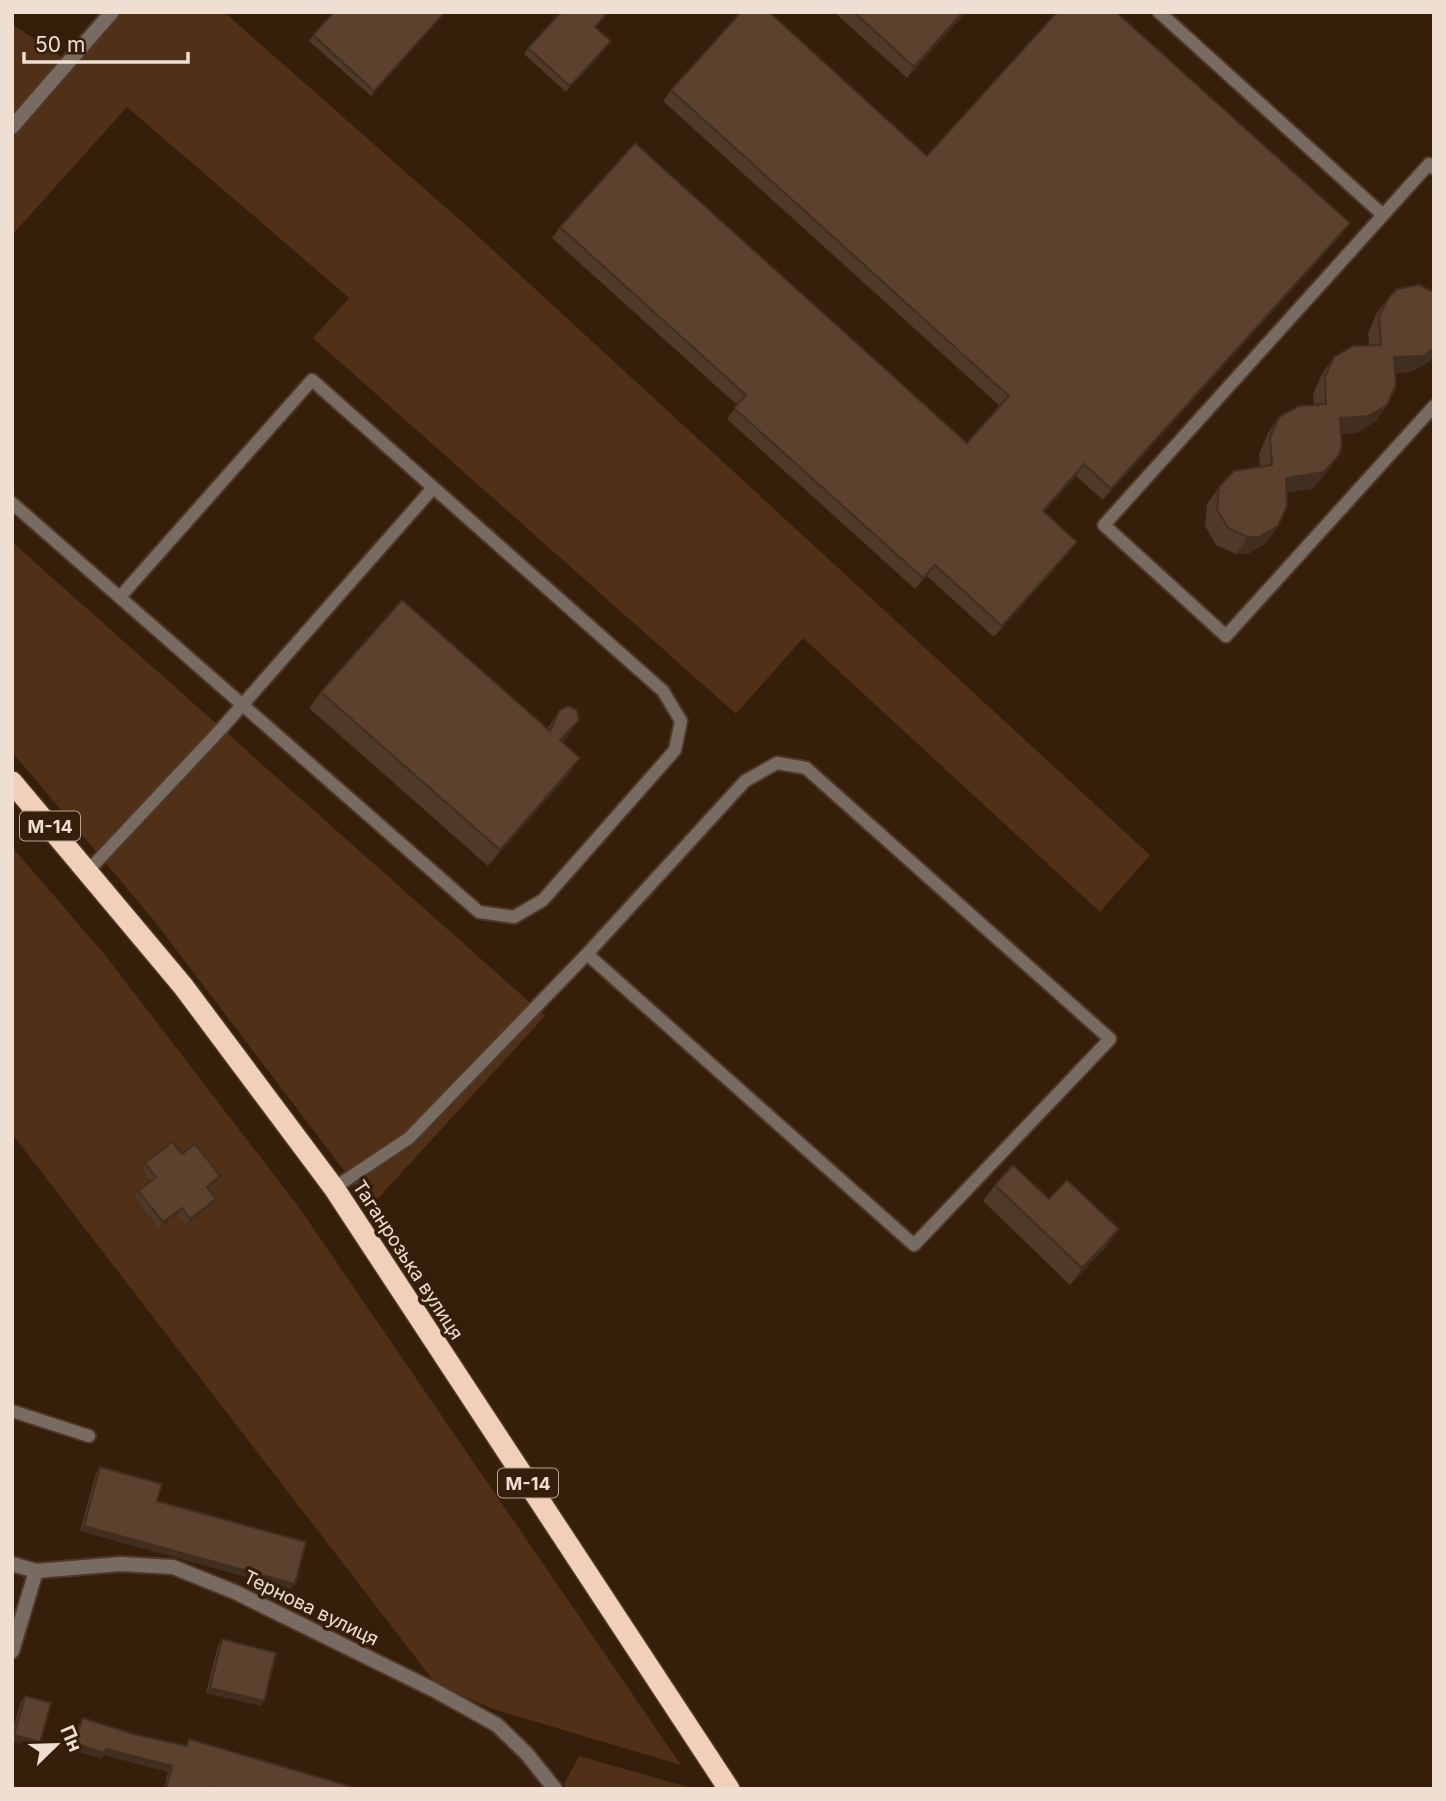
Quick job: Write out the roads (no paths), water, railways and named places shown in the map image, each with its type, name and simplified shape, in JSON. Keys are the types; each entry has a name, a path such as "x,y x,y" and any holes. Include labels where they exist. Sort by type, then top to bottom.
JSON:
{"highway":[{"name":"Таганрозька вулиця","path":"12,782 223,1035 334,1188 729,1789"}],"street":[{"path":"12,127 112,12"},
{"name":"Тернова вулиця","path":"12,1564 36,1571 121,1564 173,1567 235,1592 434,1690 497,1725 527,1754 555,1789"},
{"path":"12,1651 36,1571"}],"lane":[{"path":"1159,12 1383,215"},
{"path":"1434,168 1429,164 1104,525 1226,636 1434,406"},
{"path":"12,503 479,912 514,917 543,900 675,750 681,721 663,691 312,380 120,597"},
{"path":"88,871 242,704 433,488"},
{"path":"334,1188 409,1138 587,954 745,781 777,762 806,768 1110,1039 914,1245 587,954"},
{"path":"12,1411 89,1436"}]}
